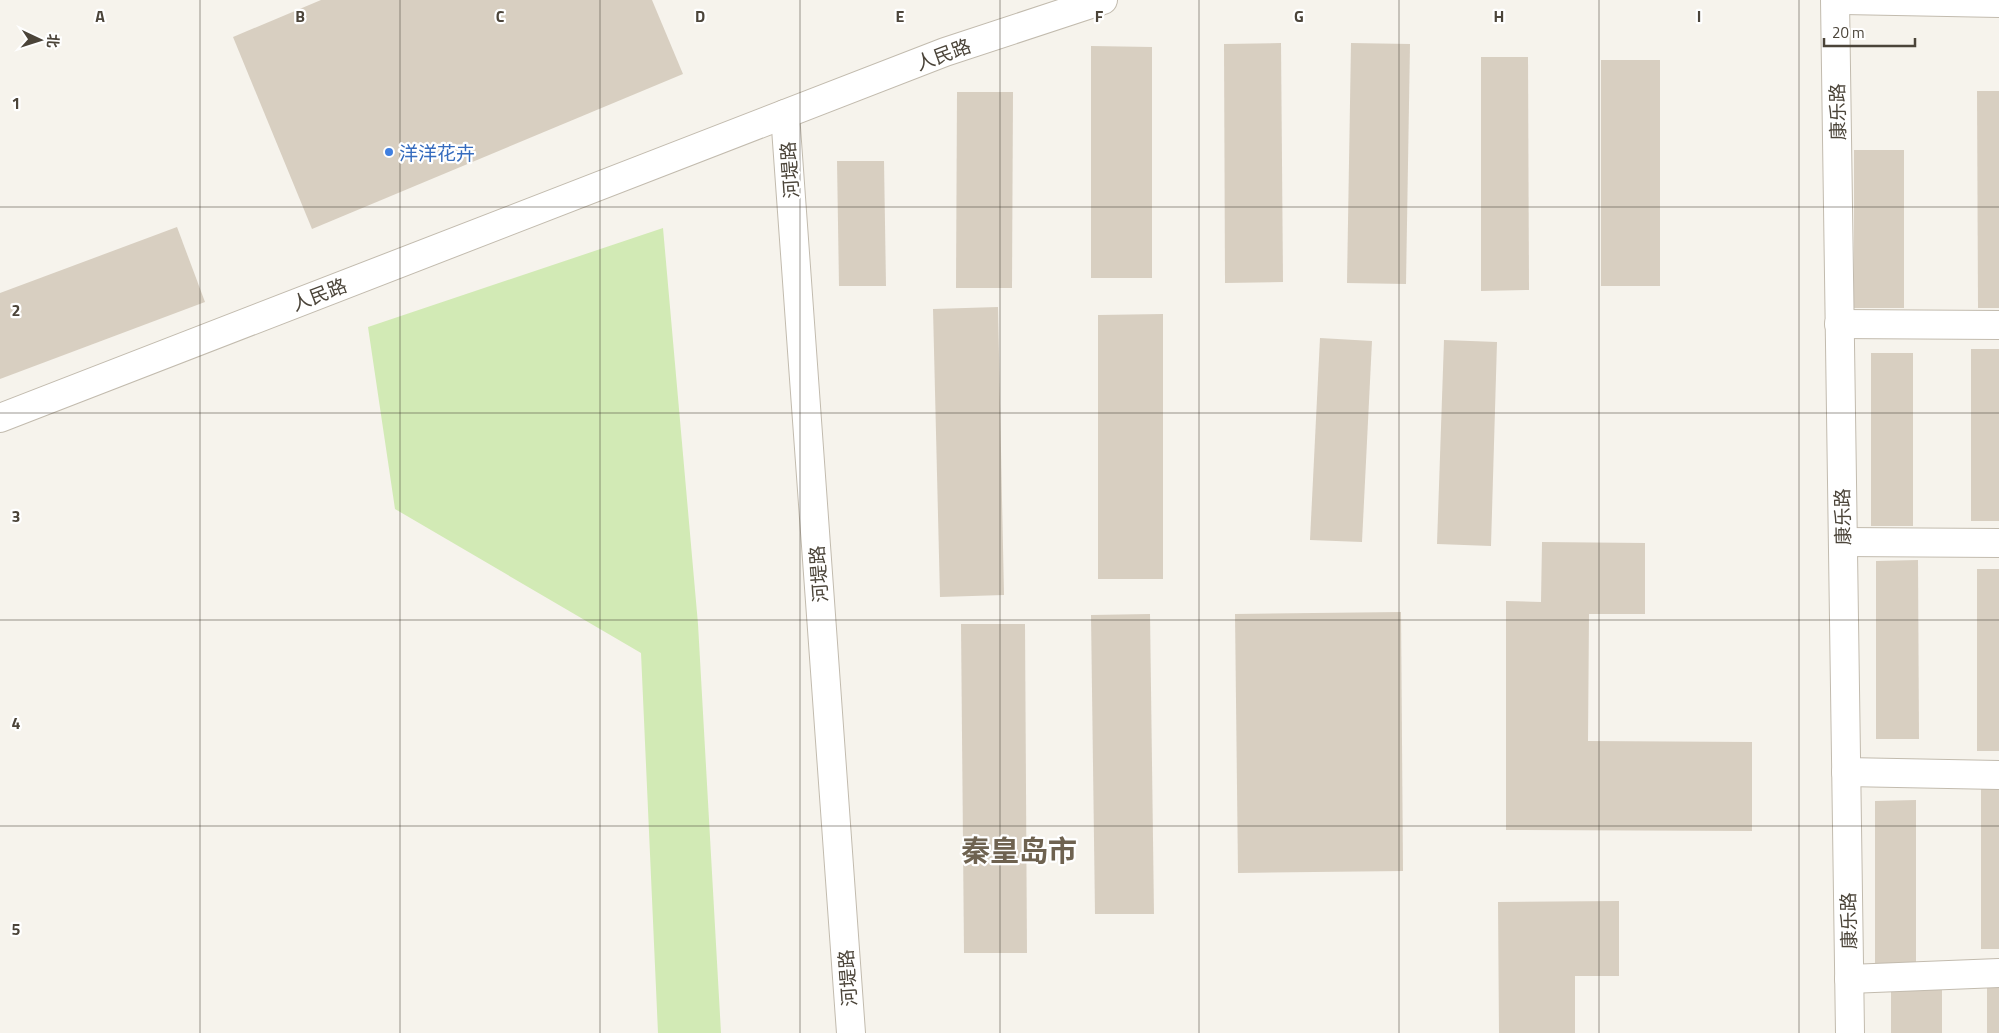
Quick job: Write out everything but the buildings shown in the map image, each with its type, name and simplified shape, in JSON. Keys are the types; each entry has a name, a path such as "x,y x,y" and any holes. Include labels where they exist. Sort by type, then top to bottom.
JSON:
{"street":[{"name":"人民路","path":"0,418 945,52 1103,0"},
{"name":"康乐路","path":"1835,0 1850,1033"},
{"path":"1844,0 1999,3"},
{"name":"河堤路","path":"785,114 852,1033"},
{"path":"1839,324 1999,325"},
{"path":"1843,542 1999,543"},
{"path":"1846,772 1999,775"},
{"path":"1849,978 1999,974"}],"green space":[{"path":"663,228 698,624 721,1033 658,1033 641,653 395,509 368,327"}],"place":[{"name":"洋洋花卉","path":"389,152"}],"district":[{"name":"秦皇岛市","path":"1019,850"}]}
